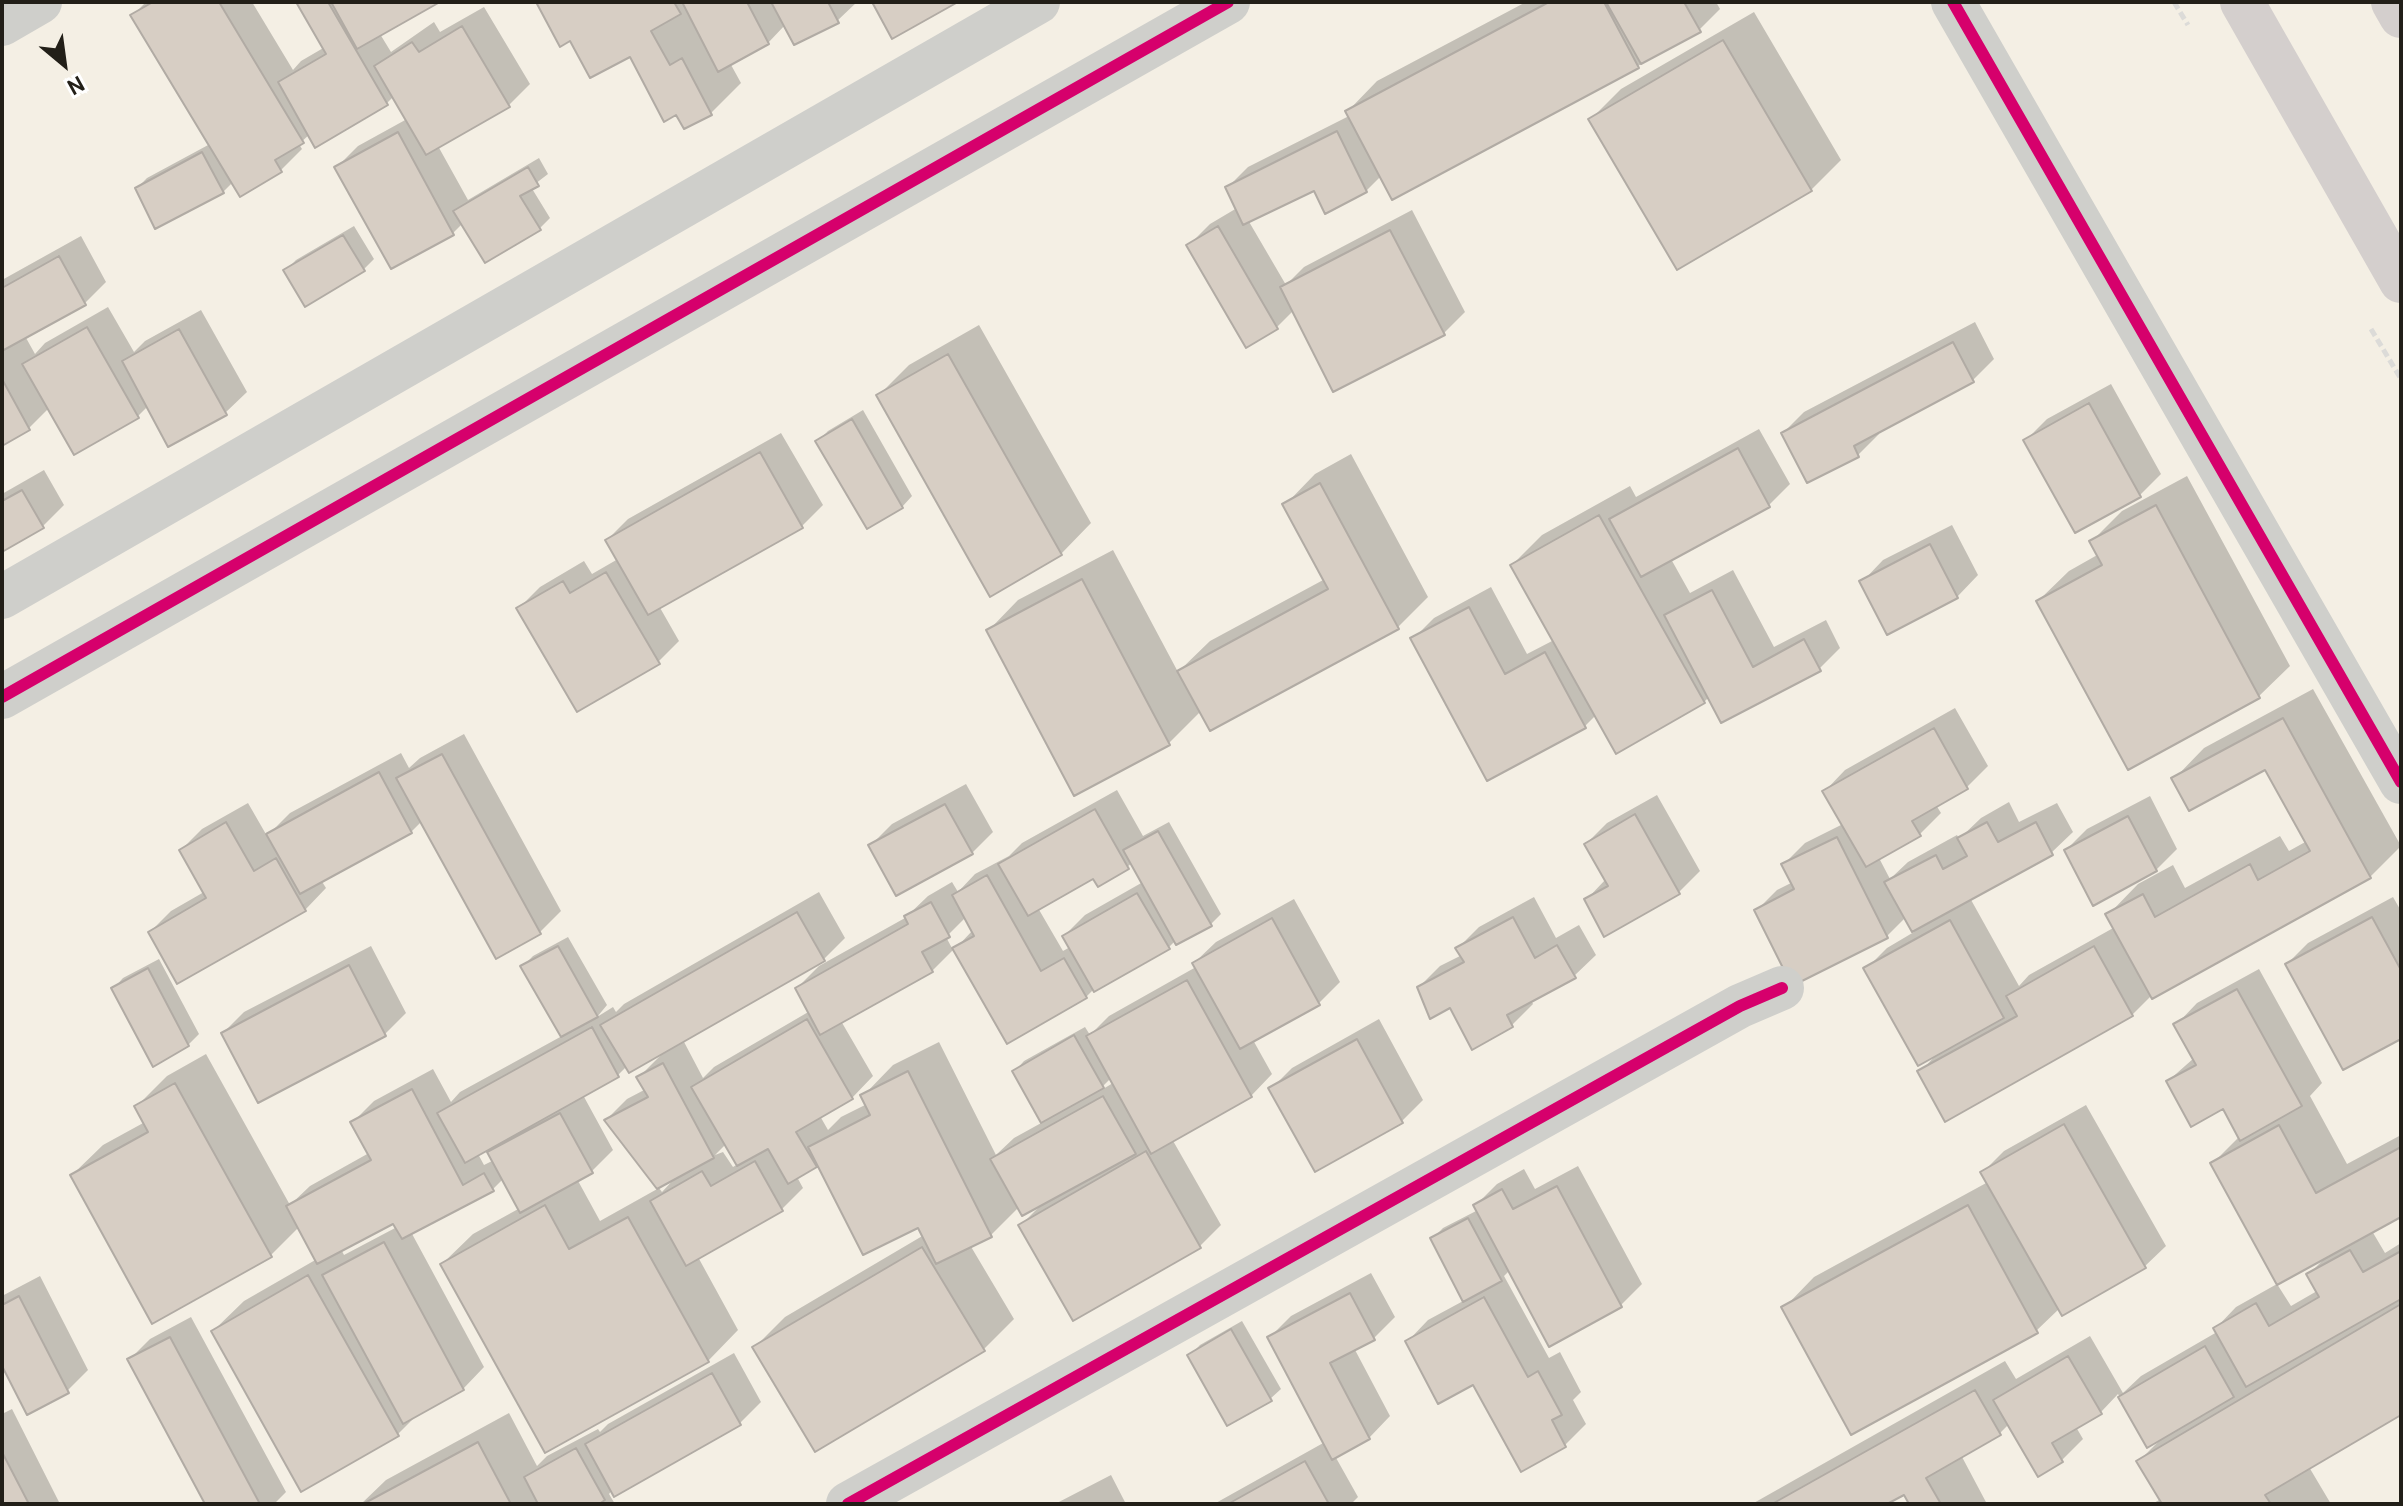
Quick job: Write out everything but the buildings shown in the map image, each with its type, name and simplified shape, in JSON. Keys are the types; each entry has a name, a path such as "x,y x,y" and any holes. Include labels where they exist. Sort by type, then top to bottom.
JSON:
{"main road":[{"path":"2242,2 2401,281"},
{"path":"2393,2 2401,16"}],"street":[{"path":"2,24 40,2"},
{"path":"2,597 1038,2"},
{"path":"2,697 1228,2"},
{"path":"1953,2 2401,782"},
{"path":"848,1504 1740,1006 1782,988"}],"cycle path":[{"path":"2,697 1228,2"},
{"path":"1953,2 2401,782"},
{"path":"848,1504 1740,1006 1782,988"}]}
